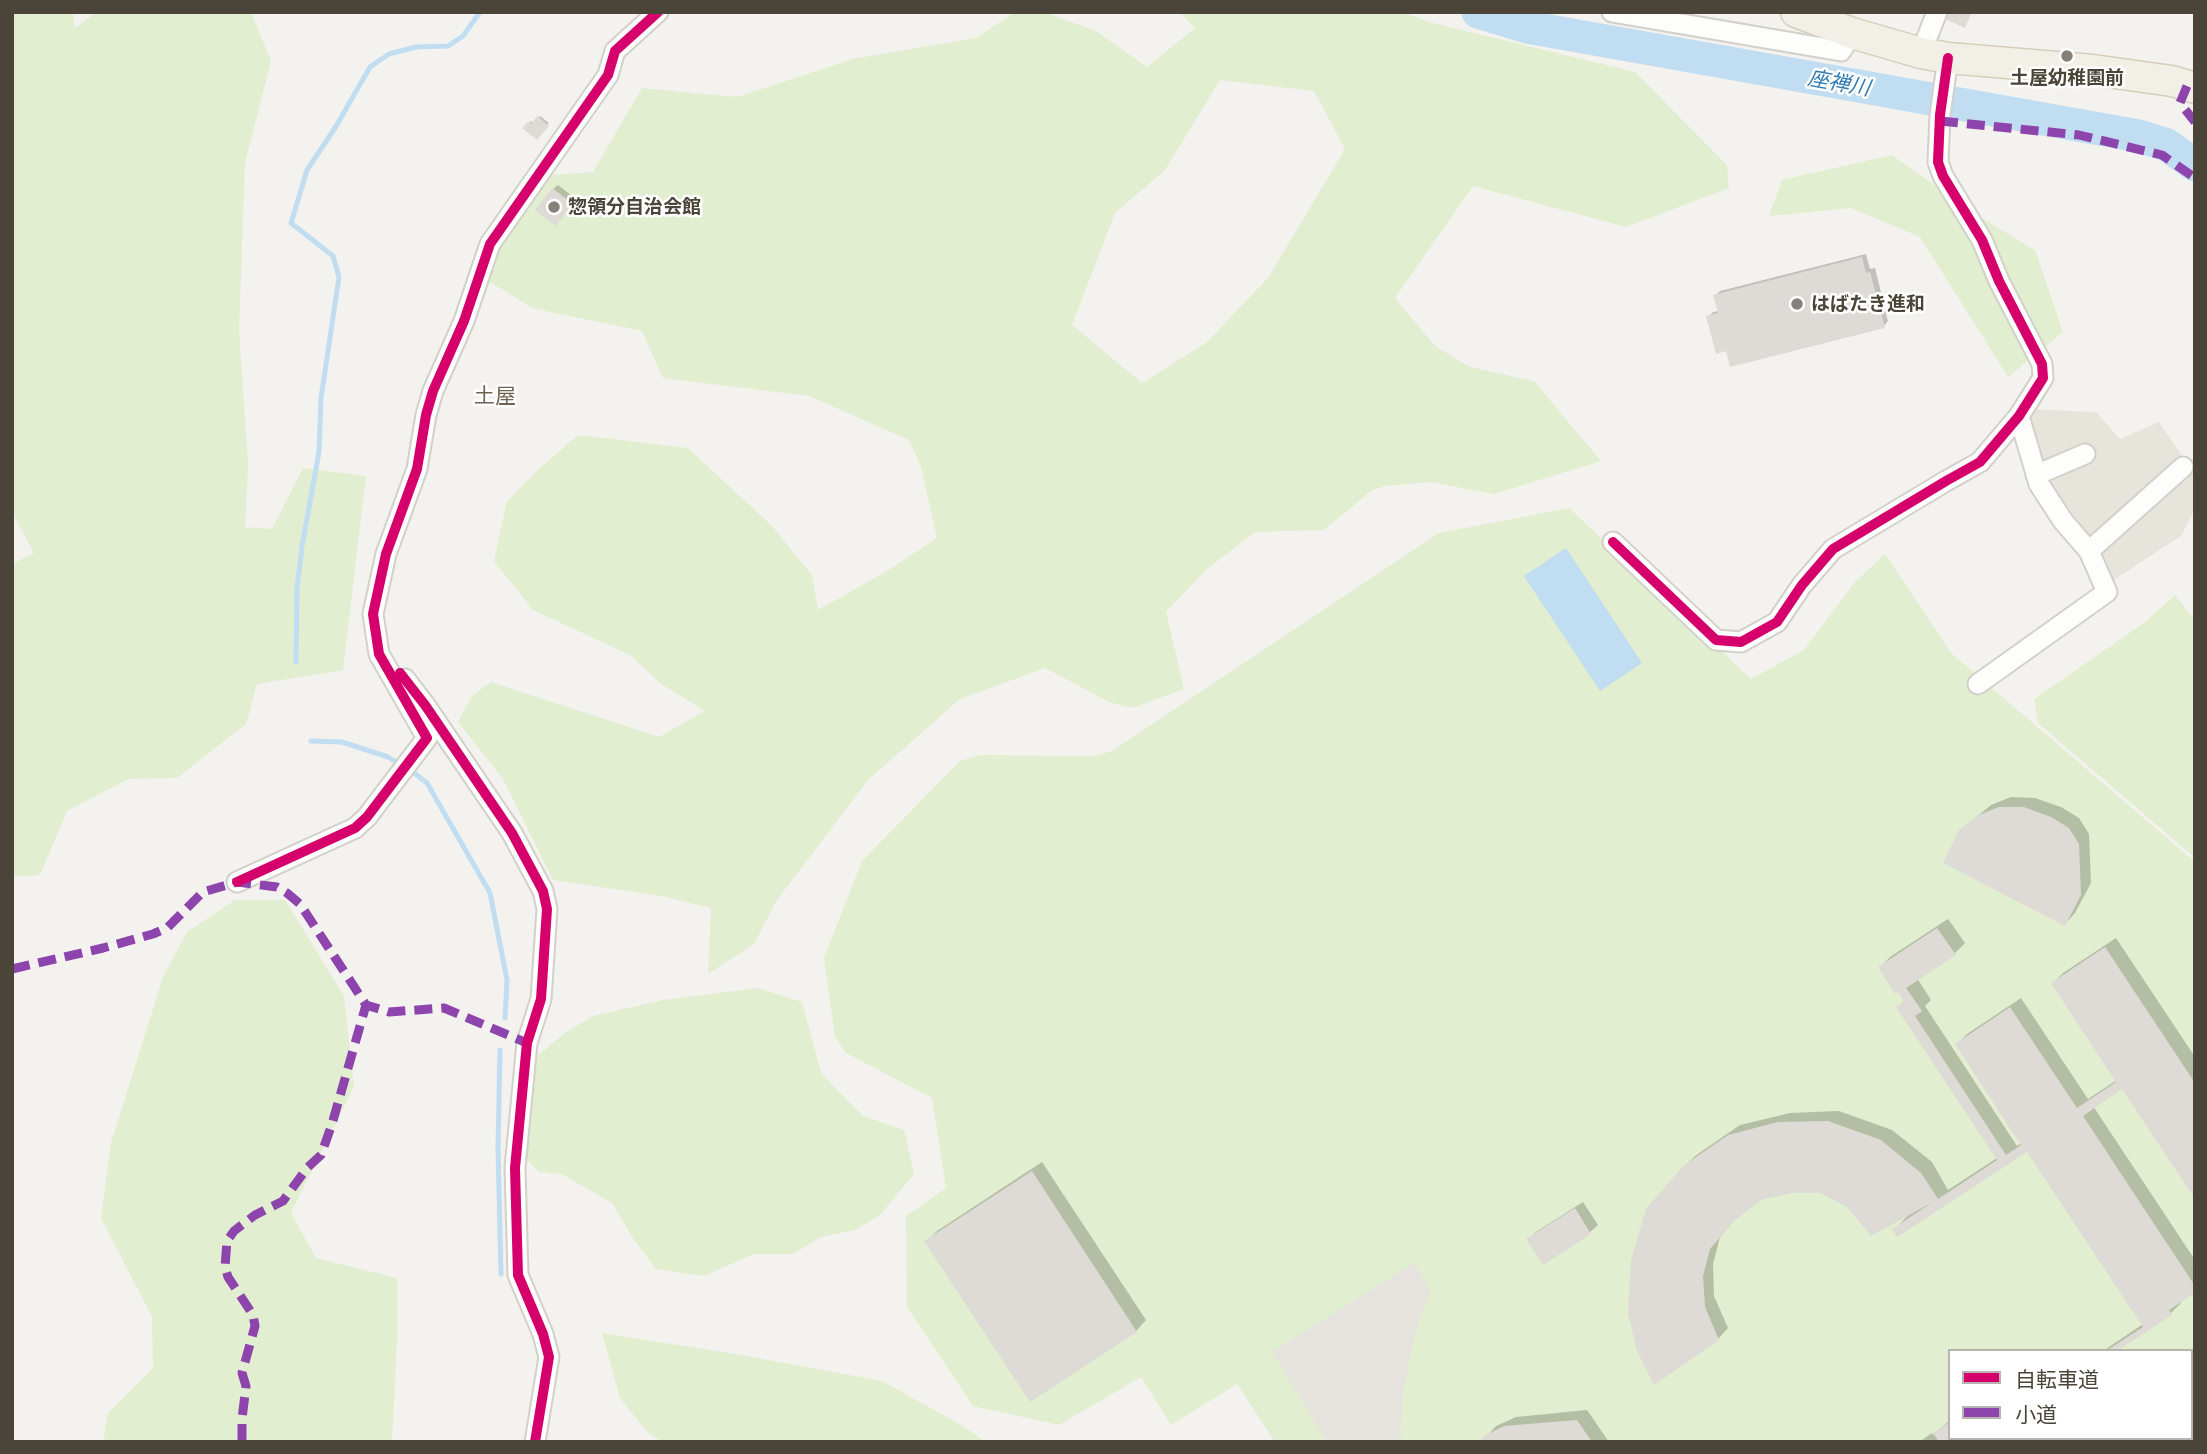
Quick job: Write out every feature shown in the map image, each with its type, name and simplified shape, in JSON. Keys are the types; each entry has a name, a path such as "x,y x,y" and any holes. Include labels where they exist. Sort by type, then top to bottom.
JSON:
{"main road":[{"path":"1796,12 1852,33 1935,55 2093,70 2172,81 2195,88"}],"street":[{"path":"237,881 355,828 367,817 427,738 379,654 373,614 386,554 417,470 433,391 464,321 490,244 608,75 615,51 658,12"},
{"path":"1612,12 1841,51 1852,33"},
{"path":"1613,542 1716,640 1741,642 1777,622 1802,585 1833,549 1980,462 2020,416 2043,378 2042,364 1998,281 1982,240 1943,176 1938,162 1940,115 1935,55 1937,12"},
{"path":"1978,684 2107,592 2089,551 2063,521 2039,484 2020,416"},
{"path":"2036,475 2085,454"},
{"path":"2089,551 2183,467"},
{"path":"375,628 398,670 512,833 543,891 547,909 541,999 527,1043 515,1168 518,1275 543,1334 549,1357 535,1442"}],"shaded area":[{"path":"2032,409 2096,412 2120,439 2159,422 2195,475 2195,508 2182,535 2111,582 2085,533 2032,456"},
{"path":"1414,1263 1431,1291 1416,1329 1403,1392 1400,1442 1327,1442 1272,1352"}],"green space":[{"path":"12,12 73,12 75,28 97,12 251,12 271,61 245,163 239,330 248,465 245,527 272,529 303,468 366,476 343,670 257,684 246,724 177,778 128,779 67,811 40,875 12,877 12,564 34,553 15,518 12,518"},
{"path":"1015,12 1043,12 1096,31 1147,67 1195,28 1179,12 1402,12 1429,22 1635,72 1727,165 1729,188 1626,227 1473,186 1395,298 1435,346 1470,367 1534,381 1601,461 1494,494 1430,482 1385,486 1372,490 1324,530 1255,532 1207,569 1166,612 1184,689 1132,708 1111,703 1045,668 960,699 868,780 777,900 754,944 708,974 711,908 662,896 553,880 503,779 458,722 472,696 491,682 659,737 705,711 661,684 630,655 533,610 494,561 507,501 578,435 688,448 772,526 812,575 818,610 887,571 937,538 921,467 909,440 809,396 663,378 642,331 532,308 476,273 551,175 593,172 642,88 737,97 853,59 976,38","holes":["1220,80 1314,91 1345,149 1268,278 1206,343 1142,383 1072,325 1115,213 1165,170"]},
{"path":"1892,155 1973,213 2035,250 2063,332 2008,377 1920,237 1851,208 1769,216 1782,180"},
{"path":"1569,508 1751,679 1804,650 1855,582 1885,554 1951,653 2195,862 2195,1442 2188,1440 2193,1440 2193,1349 1948,1349 1948,1440 2166,1440 2163,1442 1275,1442 1237,1384 1171,1425 1141,1377 1059,1425 973,1406 907,1307 906,1216 946,1188 932,1098 846,1053 835,1037 824,958 862,861 960,761 980,755 1095,756 1112,751 1439,533"},
{"path":"2175,595 2195,620 2195,858 2038,723 2034,699 2144,623"},
{"path":"235,900 285,900 344,996 354,1087 291,1213 316,1258 397,1278 392,1442 103,1442 108,1413 153,1368 152,1317 101,1218 111,1143 163,977 187,932"},
{"path":"758,988 802,1002 821,1073 863,1116 904,1130 914,1174 880,1215 855,1230 821,1237 793,1254 754,1254 704,1276 656,1269 632,1237 613,1204 562,1174 539,1172 517,1150 527,1065 566,1032 593,1016 663,1000"},
{"path":"602,1333 882,1381 963,1426 986,1442 663,1442 648,1433 620,1398"}],"water":[{"path":"1566,548 1642,663 1600,691 1524,576"}],"building":[{"path":"1948,12 1972,12 1965,28 1945,19"},
{"path":"537,116 549,126 537,140 522,128 528,122 531,124"},
{"name":"惣領分自治会館","path":"552,188 573,204 556,226 535,210"},
{"name":"はばたき進和","path":"1862,257 1866,273 1870,272 1885,328 1730,367 1726,351 1716,354 1706,316 1718,313 1713,295"},
{"path":"1999,807 2024,807 2051,817 2069,828 2079,844 2081,895 2065,926 1943,863 1959,830 1979,815"},
{"path":"1937,928 1956,955 1906,988 1922,1011 1915,1016 2006,1155 2021,1145 1955,1044 2010,1007 2077,1108 2116,1082 2051,983 2105,947 2195,1083 2195,1199 2122,1089 2083,1116 2195,1286 2195,1293 2169,1310 2172,1315 2120,1349 2109,1349 2143,1327 2027,1152 1897,1237 1892,1229 1933,1202 1871,1236 1847,1207 1820,1193 1792,1193 1761,1200 1733,1222 1710,1249 1703,1276 1705,1307 1719,1340 1654,1385 1637,1351 1628,1313 1631,1260 1646,1209 1683,1166 1728,1135 1778,1122 1828,1121 1881,1140 1921,1173 1938,1199 1997,1160 1896,1007 1904,1002 1898,992 1895,994 1878,967"},
{"path":"1032,1171 1137,1332 1030,1402 924,1241"},
{"path":"1575,1208 1591,1234 1543,1265 1526,1239"},
{"path":"1577,1420 1592,1442 1480,1442 1484,1436 1504,1426"},
{"path":"1948,1423 1948,1440 2028,1440 1939,1442 1933,1433"}],"waterway":[{"path":"296,662 297,589 319,452 321,398 339,277 333,256 291,223 307,170 370,67 389,54 416,47 448,46 463,36 480,12"},
{"name":"座禅川","path":"1478,12 1527,27 2139,136 2167,145 2195,165"},
{"path":"311,741 342,742 388,757 399,764"},
{"path":"409,769 427,783 490,893 507,980 505,1018"},
{"path":"500,1050 498,1148 501,1274"}],"marked path":[{"path":"2187,86 2180,103 2195,122"},
{"path":"1940,121 2079,135 2162,155 2195,178"},
{"path":"12,969 153,934 167,928 203,892 237,882 277,887 300,904 366,1005 389,1012 444,1008 527,1043"},
{"path":"242,1442 246,1386 242,1373 255,1326 253,1315 228,1277 225,1267 227,1241 234,1231 255,1215 283,1201 307,1168 321,1155 366,1005"}],"cycle path":[{"path":"237,882 355,828 367,817 427,738 379,654 373,614 386,554 417,469 433,391 464,321 490,244 608,75 615,51 658,12"},
{"path":"1613,542 1716,640 1741,642 1777,622 1802,585 1833,549 1980,462 2019,416 2043,378 2042,364 1999,281 1982,240 1943,176 1938,162 1940,115 1948,58"},
{"path":"400,673 425,705 512,833 543,891 547,909 541,999 527,1043 515,1168 518,1275 543,1334 549,1357 535,1442"}],"place":[{"name":"土屋幼稚園前","path":"2067,56"},
{"name":"惣領分自治会館","path":"554,207"},
{"name":"はばたき進和","path":"1797,304"}],"district":[{"name":"土屋","path":"495,396"}]}
